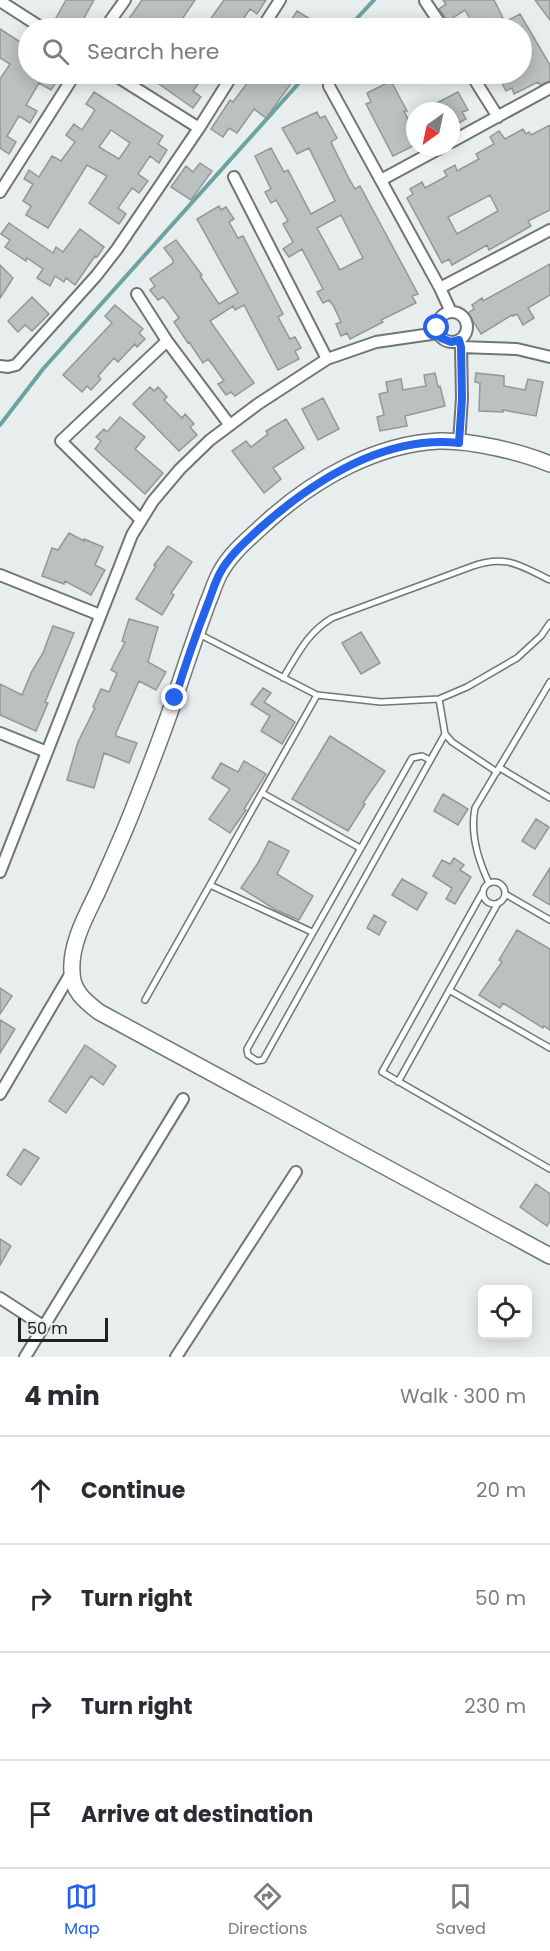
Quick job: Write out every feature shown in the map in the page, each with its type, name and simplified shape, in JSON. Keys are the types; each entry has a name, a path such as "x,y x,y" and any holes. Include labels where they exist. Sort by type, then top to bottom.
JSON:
{"street":[{"path":"112,18 125,0"},
{"path":"268,18 280,0"},
{"path":"0,1 26,18"},
{"path":"425,1 436,18"},
{"path":"0,192 69,84"},
{"path":"129,84 199,128"},
{"path":"0,366 8,367 16,364 96,276 117,249 227,84"},
{"path":"477,84 498,117"},
{"path":"329,86 451,312"},
{"path":"460,137 550,88"},
{"path":"381,180 425,156"},
{"path":"234,177 327,359"},
{"path":"440,288 550,230"},
{"path":"137,294 167,341 229,424"},
{"path":"459,443 462,398 460,344 466,331 465,321 458,314 451,312 440,319 437,323 438,333 451,342 460,344 517,349 550,357"},
{"path":"0,872 132,535 153,501 180,469 229,424 327,359 376,342 438,333"},
{"path":"141,520 61,441 167,341"},
{"path":"550,464 537,458 485,446 441,441 406,445 351,465 287,504 238,548 220,572 126,830 81,927 74,953 72,973 75,989 99,1012 550,1256"},
{"path":"0,575 100,615"},
{"path":"0,733 47,752"},
{"path":"0,1094 72,973"},
{"path":"25,1357 183,1099"},
{"path":"176,1357 296,1172"},
{"path":"0,1298 43,1326"}],"lane":[{"path":"283,678 308,636 332,618 464,569 485,562 502,560 514,562 550,580"},
{"path":"196,633 317,696 381,702 439,699 467,687 517,658 540,636 550,622"},
{"path":"489,883 478,855 473,818 478,801 550,682"},
{"path":"145,1000 317,696"},
{"path":"439,699 446,734 461,750 550,798"},
{"path":"430,760 422,756 412,758 360,848 255,1033 246,1052 257,1061 261,1062 446,734"},
{"path":"262,793 360,848"},
{"path":"550,920 505,894 501,885 495,882 489,883 483,889 382,1070 383,1074 550,1169"},
{"path":"210,885 312,932"},
{"path":"482,893 488,903 498,903"},
{"path":"398,1082 505,894"},
{"path":"449,990 550,1048"}],"building":[{"path":"66,0 94,0 84,18 56,18"},
{"path":"142,0 195,0 183,18 129,18"},
{"path":"224,0 266,0 257,14 250,9 244,18 211,18"},
{"path":"443,0 494,0 503,18 469,18 465,10 453,18 446,18 439,9 446,4"},
{"path":"535,0 550,0 550,20"},
{"path":"297,11 309,18 292,18"},
{"path":"0,29 18,41 18,84 38,84 26,105 37,111 30,123 19,116 7,136 16,142 9,154 0,148 0,79 10,64 0,58"},
{"path":"532,34 550,65 550,81 540,85 538,82 514,94 512,88 506,91 502,84 532,84"},
{"path":"41,84 55,84 51,90"},
{"path":"159,84 198,84 193,91 201,97 193,108"},
{"path":"246,84 291,84 266,118 254,109 237,133 229,128 223,137 211,129 230,100 233,102"},
{"path":"385,84 393,84 406,109 404,111 406,150 393,156 366,104 371,102 367,93"},
{"path":"94,92 163,136 158,144 167,150 159,163 150,156 138,174 148,181 139,193 132,188 118,208 126,214 119,224 89,203 107,176 87,165 48,228 26,215 31,206 23,201 33,184 24,179 29,170 39,177 52,156 61,161 75,142 66,135 74,124 82,130 95,110 86,104","holes":["111,130 130,143 119,159 99,147"]},
{"path":"458,92 468,110 462,112 466,119 460,122 460,102 439,102"},
{"path":"317,112 320,118 325,116 337,138 331,142 349,179 355,189 360,186 418,294 412,296 416,303 381,320 383,322 350,339 347,333 341,336 336,324 341,322 333,305 329,300 323,303 317,292 323,289 302,249 289,257 283,249 293,242 283,224 288,221 276,200 271,203 265,192 271,189 255,156 271,148 284,172 288,170 311,214 335,201 309,148 297,154 282,128","holes":["341,215 363,258 340,270 317,228"]},
{"path":"550,125 550,210 528,221 531,226 489,250 487,245 452,265 449,259 442,263 407,198 413,194 410,189 422,182 425,188 447,176 444,171 455,165 457,171 479,159 476,154 494,144 490,137 499,131 505,139 523,129 526,134 529,132 531,135","holes":["490,195 498,211 457,234 448,217"]},
{"path":"200,163 212,171 191,200 171,187 186,166 193,172"},
{"path":"219,206 221,210 226,207 234,219 229,222 238,238 243,236 283,314 278,317 290,339 295,337 301,348 295,351 299,359 278,370 244,305 235,310 233,306 210,321 254,383 235,396 231,392 226,395 218,384 224,381 208,359 203,363 188,343 174,322 179,318 167,301 163,297 158,300 150,290 155,286 150,279 173,263 164,248 176,240 202,275 200,276 219,304 238,293 197,219"},
{"path":"9,223 53,253 56,247 63,252 80,229 104,247 75,285 66,278 64,282 55,276 50,286 37,278 43,269 5,247 10,240 1,234"},
{"path":"550,264 550,295 528,308 534,318 523,325 517,314 512,315 481,334 468,313 474,309 472,305"},
{"path":"0,265 13,278 0,298"},
{"path":"32,297 49,314 32,331 25,325 18,332 8,321"},
{"path":"115,305 143,329 139,333 145,339 137,347 135,344 118,362 114,358 98,376 101,379 91,390 87,386 82,392 63,375 112,323 105,316"},
{"path":"435,373 445,406 405,416 407,426 380,431 377,417 384,415 379,394 388,392 386,382 401,379 403,390 426,386 424,375"},
{"path":"476,373 504,376 504,386 525,390 528,379 543,382 536,416 503,410 503,412 479,411 480,383 475,382"},
{"path":"150,387 154,391 158,387 167,397 164,400 182,418 185,414 194,424 190,427 197,435 179,451 133,404"},
{"path":"323,398 339,429 318,440 302,409"},
{"path":"120,417 145,437 135,449 163,473 145,494 95,449 101,441 96,437 104,429 107,432"},
{"path":"286,419 304,448 273,468 281,479 264,493 232,451 246,441 251,447 268,434 266,431"},
{"path":"69,533 103,547 95,565 105,570 91,595 65,581 64,584 42,576 52,548 58,550"},
{"path":"168,546 192,562 171,593 174,595 162,615 136,599 156,566 154,565"},
{"path":"129,619 158,627 148,662 166,672 156,690 139,681 116,733 116,736 137,743 129,763 104,753 94,788 67,780 78,742 95,708 93,707 101,689 109,692 117,673 111,670 125,642 122,641"},
{"path":"53,626 74,633 45,702 48,703 36,731 0,715 0,684 22,695 43,653"},
{"path":"361,632 380,663 361,674 342,643"},
{"path":"263,688 271,693 264,702 295,722 282,744 261,731 270,716 251,704"},
{"path":"330,736 385,771 363,803 365,804 348,831 292,799"},
{"path":"244,761 266,774 230,833 209,819 230,789 212,778 221,763 238,772"},
{"path":"443,794 468,809 458,825 434,811"},
{"path":"536,819 549,827 535,849 522,841"},
{"path":"269,841 289,851 277,874 313,896 299,920 276,910 241,888 258,863"},
{"path":"454,858 464,865 460,870 471,877 455,904 446,899 452,888 433,876 442,860 450,864"},
{"path":"550,868 550,905 533,895"},
{"path":"402,879 427,893 417,910 392,895"},
{"path":"374,915 386,922 379,935 367,928"},
{"path":"517,930 550,949 550,1030 503,1003 500,1008 479,995 502,962 499,960"},
{"path":"0,988 12,996 0,1014"},
{"path":"0,1020 15,1029 0,1053"},
{"path":"85,1045 116,1066 103,1085 91,1076 66,1113 49,1101"},
{"path":"24,1149 39,1158 21,1185 7,1175"},
{"path":"536,1184 550,1194 550,1221 547,1226 520,1207"},
{"path":"0,1239 11,1246 0,1265"}],"waterway":[{"path":"357,18 374,0"},
{"path":"0,425 43,369 298,84"}],"route":[{"path":"175,698 196,633 220,572 238,548 287,504 351,465 380,453 406,445 441,441 459,443 462,398 461,347 459,340 451,342 441,338 437,328"}]}
